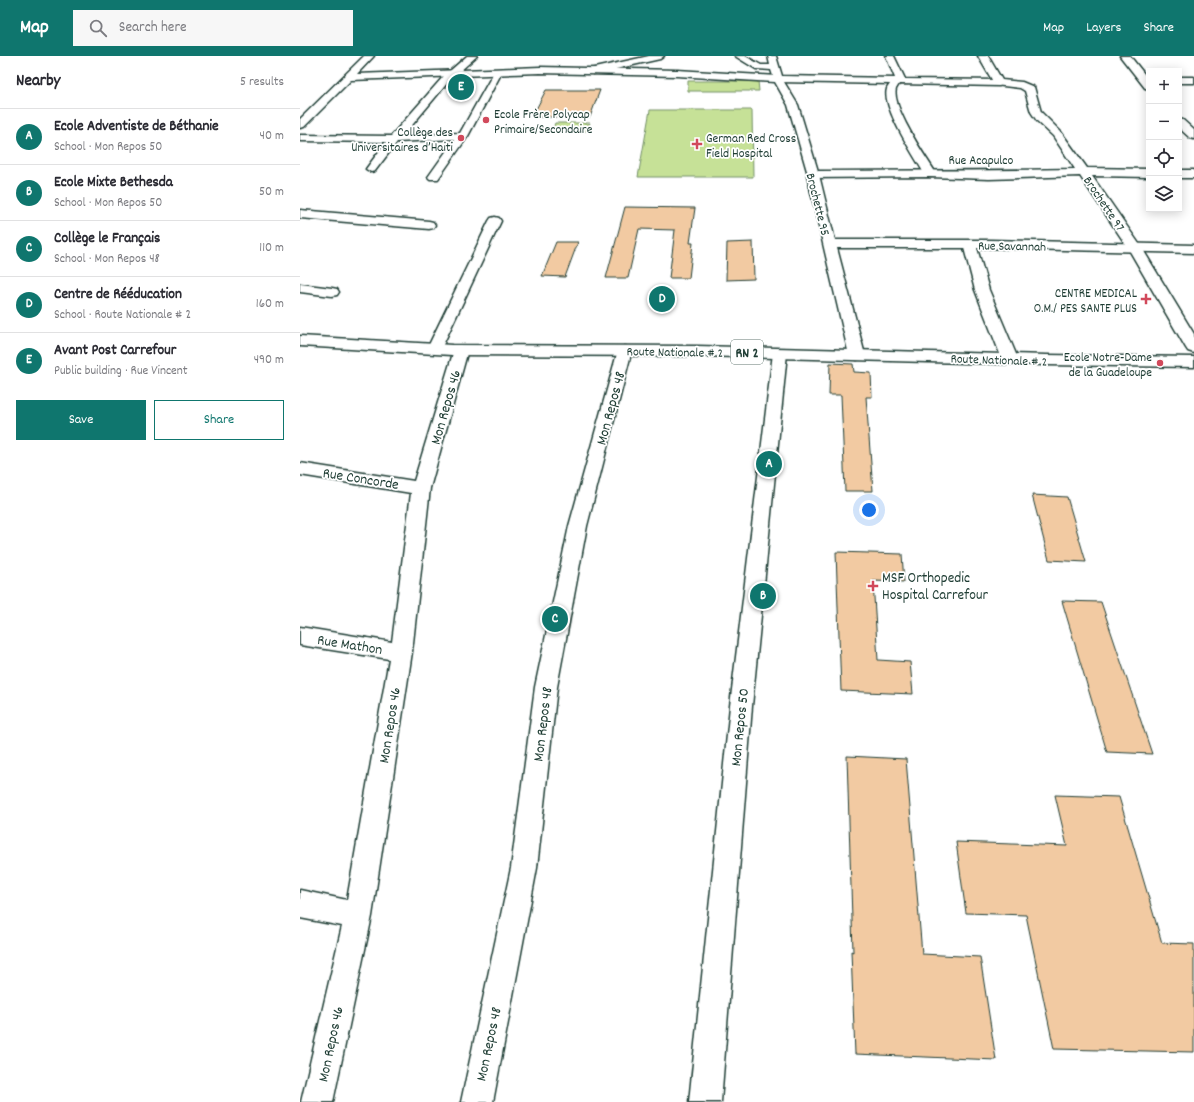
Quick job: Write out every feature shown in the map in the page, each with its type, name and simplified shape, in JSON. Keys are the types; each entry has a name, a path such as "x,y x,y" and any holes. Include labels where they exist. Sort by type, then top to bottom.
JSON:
{"street":[{"path":"354,56 369,56"},
{"path":"300,125 369,56"},
{"path":"371,169 393,139 450,73 473,56"},
{"path":"593,70 660,56"},
{"path":"739,56 758,67 775,68"},
{"name":"Brochette 95","path":"772,56 778,79 793,105 813,175 856,355"},
{"path":"890,56 899,82"},
{"path":"348,77 540,70 593,70 778,79 999,83 984,56"},
{"path":"1125,56 1146,80"},
{"path":"434,177 462,136 498,72"},
{"path":"1182,80 1194,80"},
{"path":"899,82 891,89 893,104 897,114 930,173"},
{"name":"Brochette 97","path":"999,83 1022,86 1030,89 1036,112 1041,119 1057,134 1085,172 1135,248 1194,348"},
{"path":"1182,125 1194,136"},
{"path":"300,138 393,139 462,136"},
{"name":"Rue Acapulco","path":"813,175 930,173 989,175 1085,172 1146,173"},
{"path":"1182,174 1194,174"},
{"path":"300,214 428,225"},
{"path":"434,349 495,221"},
{"name":"Rue Savannah","path":"829,244 990,244 1194,249"},
{"path":"970,245 982,290 1010,359"},
{"path":"300,288 332,292"},
{"name":"Route Nationale # 2","path":"300,341 461,350 625,350 1194,362"},
{"name":"Mon Repos 46","path":"317,1102 358,916 401,652 421,488 461,350"},
{"name":"Mon Repos 48","path":"477,1102 524,868 546,687 578,526 625,350"},
{"name":"Mon Repos 50","path":"705,1102 741,706 780,353"},
{"name":"Rue Concorde","path":"300,469 421,488"},
{"name":"Rue Mathon","path":"300,636 401,652"},
{"path":"300,904 358,916"}],"green space":[{"path":"688,81 758,81 759,91 688,91"},
{"path":"650,110 752,110 753,177 638,177"},
{"path":"555,123 590,123 586,131 552,131"}],"building":[{"path":"546,90 600,90 590,117 532,117"},
{"path":"625,207 695,208 690,243 693,243 689,278 669,278 675,230 639,229 628,278 606,278"},
{"path":"556,242 578,242 565,277 542,276"},
{"path":"753,242 754,279 726,280 727,243"},
{"path":"830,363 853,364 854,372 871,373 872,397 866,397 873,491 845,491 841,395 829,395"},
{"path":"1032,495 1067,497 1086,562 1049,560"},
{"path":"836,552 902,554 904,582 873,581 878,660 910,662 913,694 841,691"},
{"path":"1062,601 1101,602 1152,754 1107,752"},
{"path":"847,756 906,759 922,954 980,957 996,1060 855,1054 851,951 853,952"},
{"path":"1055,795 1119,797 1162,943 1194,944 1194,1052 1054,1049 1026,915 966,913 956,842 1067,846"}],"place":[{"name":"Avant Post Carrefour","path":"461,87"},
{"name":"Ecole Frère Polycap Primaire/Secondaire","path":"486,120"},
{"name":"Collège des Universitaires d’Haiti","path":"461,138"},
{"name":"German Red Cross Field Hospital","path":"697,144"},
{"name":"Centre de Rééducation","path":"662,299"},
{"name":"CENTRE MEDICAL O.M./ PES SANTE PLUS","path":"1146,299"},
{"name":"Ecole Notre-Dame de la Guadeloupe","path":"1160,363"},
{"name":"Ecole Adventiste de Béthanie","path":"769,464"},
{"name":"MSF Orthopedic Hospital Carrefour","path":"873,586"},
{"name":"Ecole Mixte Bethesda","path":"763,596"},
{"name":"Collège le Français","path":"555,619"}]}
